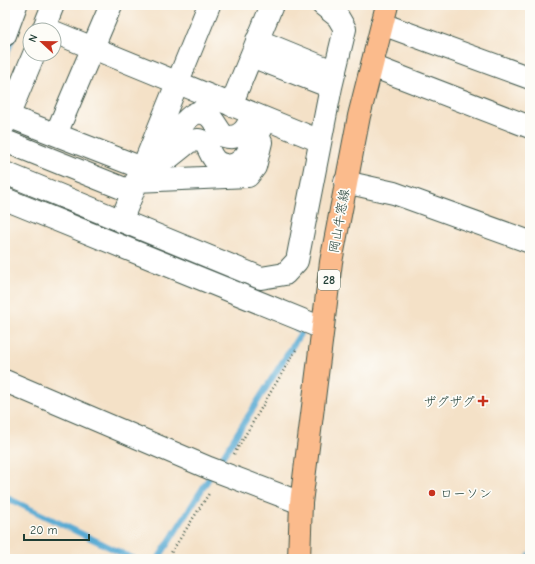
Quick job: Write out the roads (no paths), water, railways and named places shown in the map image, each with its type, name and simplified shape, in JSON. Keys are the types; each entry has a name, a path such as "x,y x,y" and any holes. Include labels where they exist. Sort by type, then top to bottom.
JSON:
{"main road":[{"name":"岡山牛窓線","path":"299,559 301,503 316,325 331,262 345,182 385,15"}],"street":[{"path":"5,35 16,5"},
{"path":"50,22 53,5"},
{"path":"56,134 111,5"},
{"path":"121,221 179,82 209,5"},
{"path":"231,105 272,5"},
{"path":"5,173 261,278 285,274 297,261 320,141 345,29 338,17 328,7"},
{"path":"385,15 530,78"},
{"path":"62,36 179,82 320,141"},
{"path":"254,48 333,79"},
{"path":"31,62 6,120 56,134 137,180"},
{"path":"372,66 530,127"},
{"path":"154,142 172,134 192,115 198,113 204,113 210,116 224,136 233,137 239,135 260,117"},
{"path":"137,180 190,141 200,140 207,145 213,158 218,163 228,166 234,164 250,151 260,117"},
{"path":"5,141 137,180 248,176 255,167 260,117"},
{"path":"345,182 394,193 530,242"},
{"path":"5,199 316,325"},
{"path":"5,381 217,471 301,503"}],"waterway":[{"path":"5,58 13,37"},
{"path":"158,559 302,331 296,328"},
{"path":"5,497 134,559"},
{"path":"528,559 530,555"}],"place":[{"name":"ザグザグ","path":"483,401"},
{"name":"ローソン","path":"432,493"}]}
